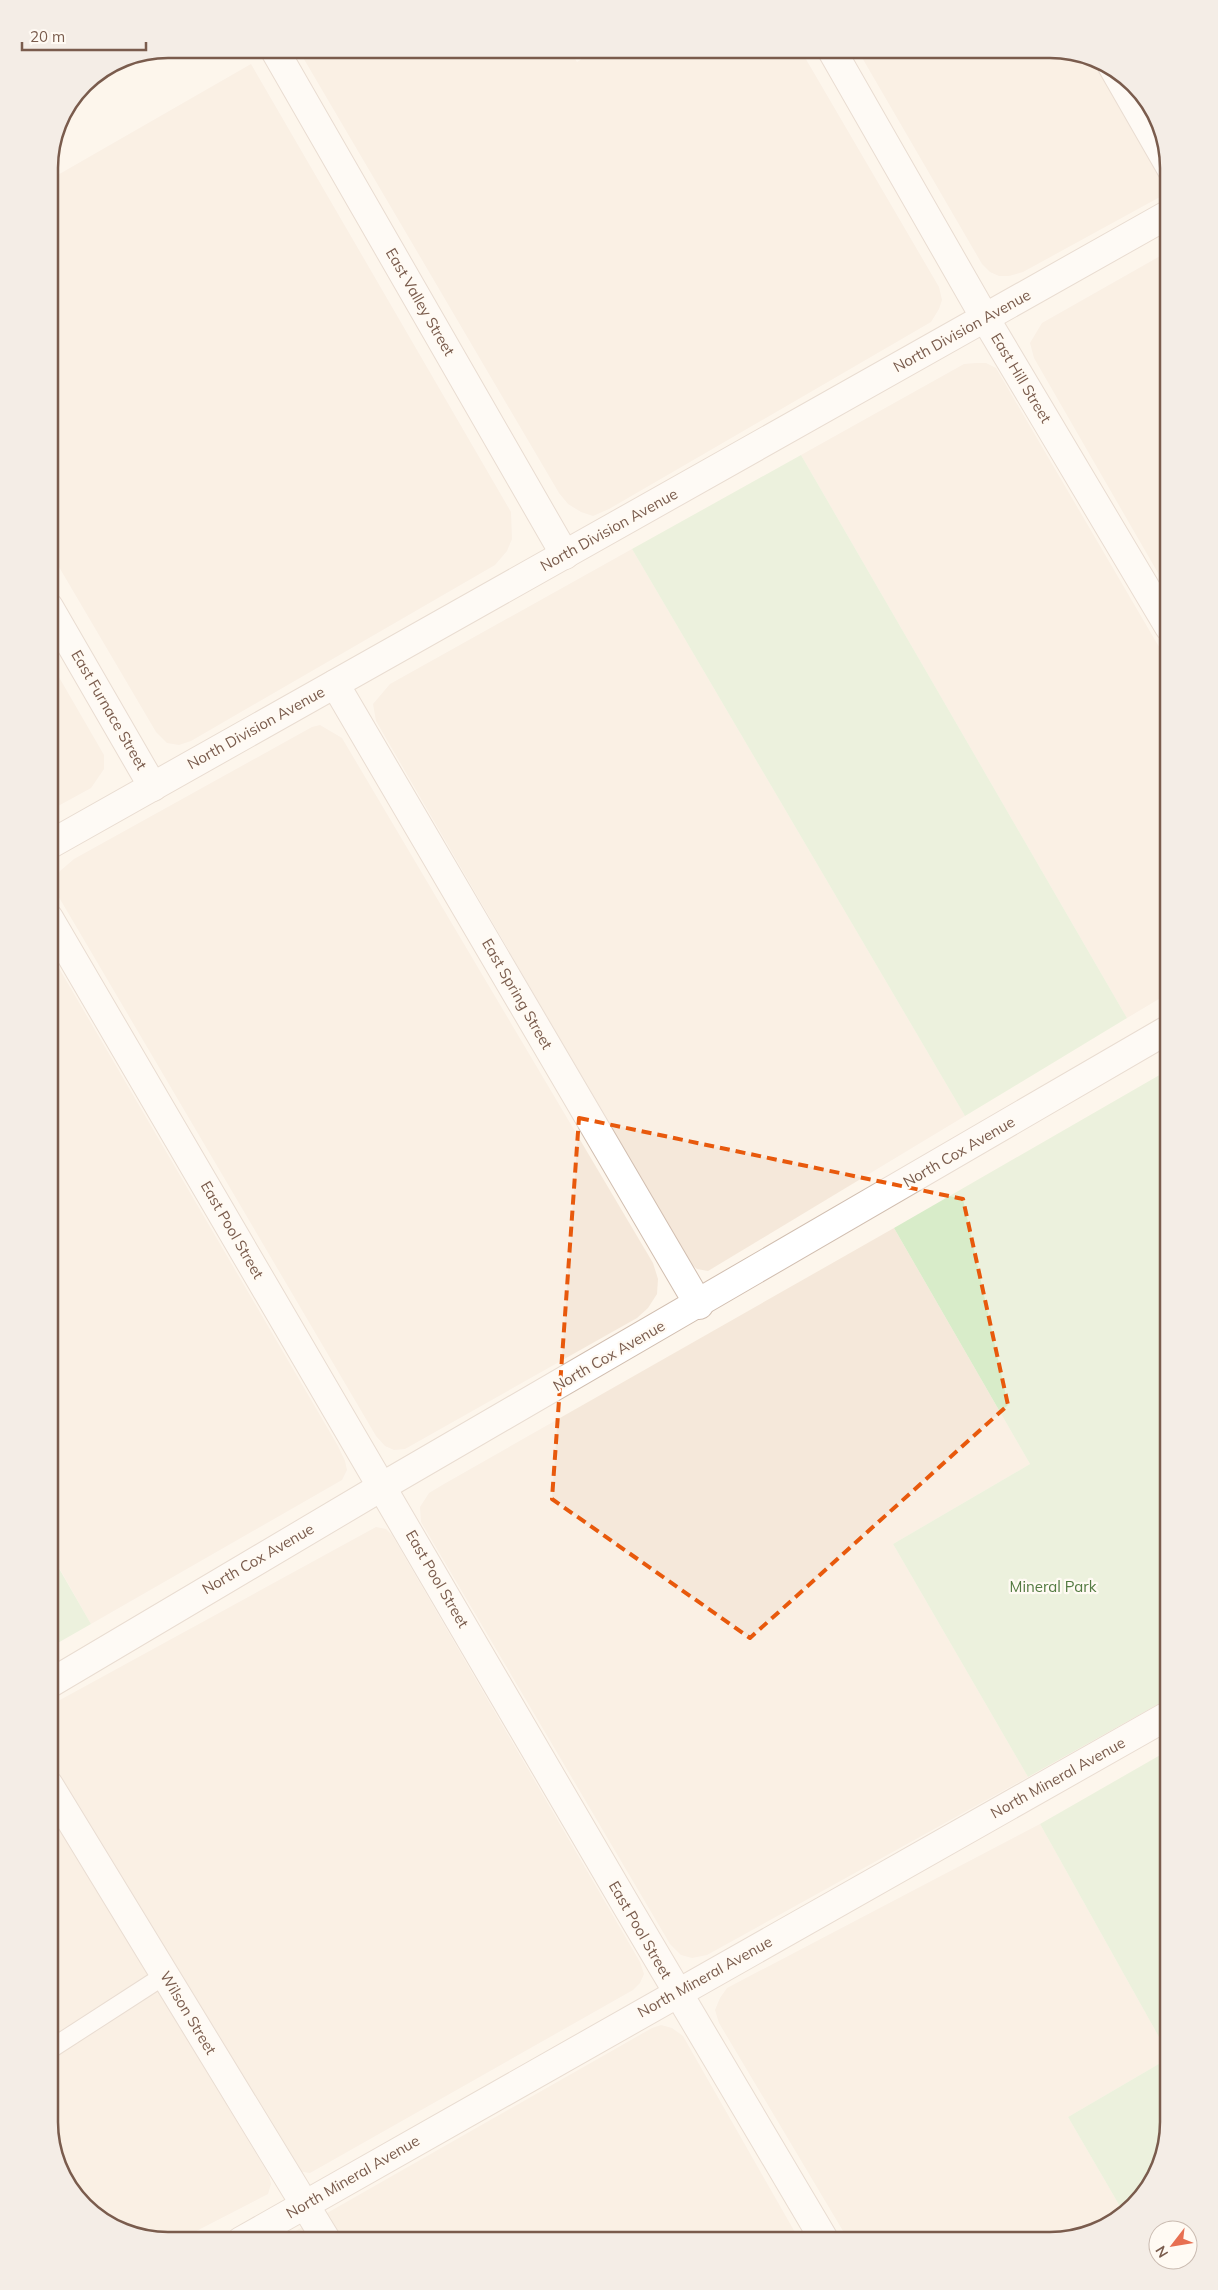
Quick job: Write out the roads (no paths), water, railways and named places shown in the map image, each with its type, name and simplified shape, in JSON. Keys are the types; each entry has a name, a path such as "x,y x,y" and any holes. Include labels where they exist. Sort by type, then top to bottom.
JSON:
{"street":[{"name":"East Valley Street","path":"279,58 565,555"},
{"name":"East Hill Street","path":"836,58 985,318 1160,612"},
{"name":"North Division Avenue","path":"58,840 1160,219"},
{"name":"East Furnace Street","path":"58,622 154,786"},
{"name":"East Spring Street","path":"335,684 699,1304"},
{"name":"East Pool Street","path":"58,933 383,1486 677,1993 820,2232"},
{"name":"North Cox Avenue","path":"57,1679 383,1486 1160,1034"},
{"name":"North Mineral Avenue","path":"256,2232 1160,1720"},
{"name":"Wilson Street","path":"57,1798 321,2232"}],"lane":[{"path":"1113,77 1160,159"},
{"path":"57,2045 165,1975"}],"park label":[{"name":"Mineral Park","path":"1053,1587"}]}
